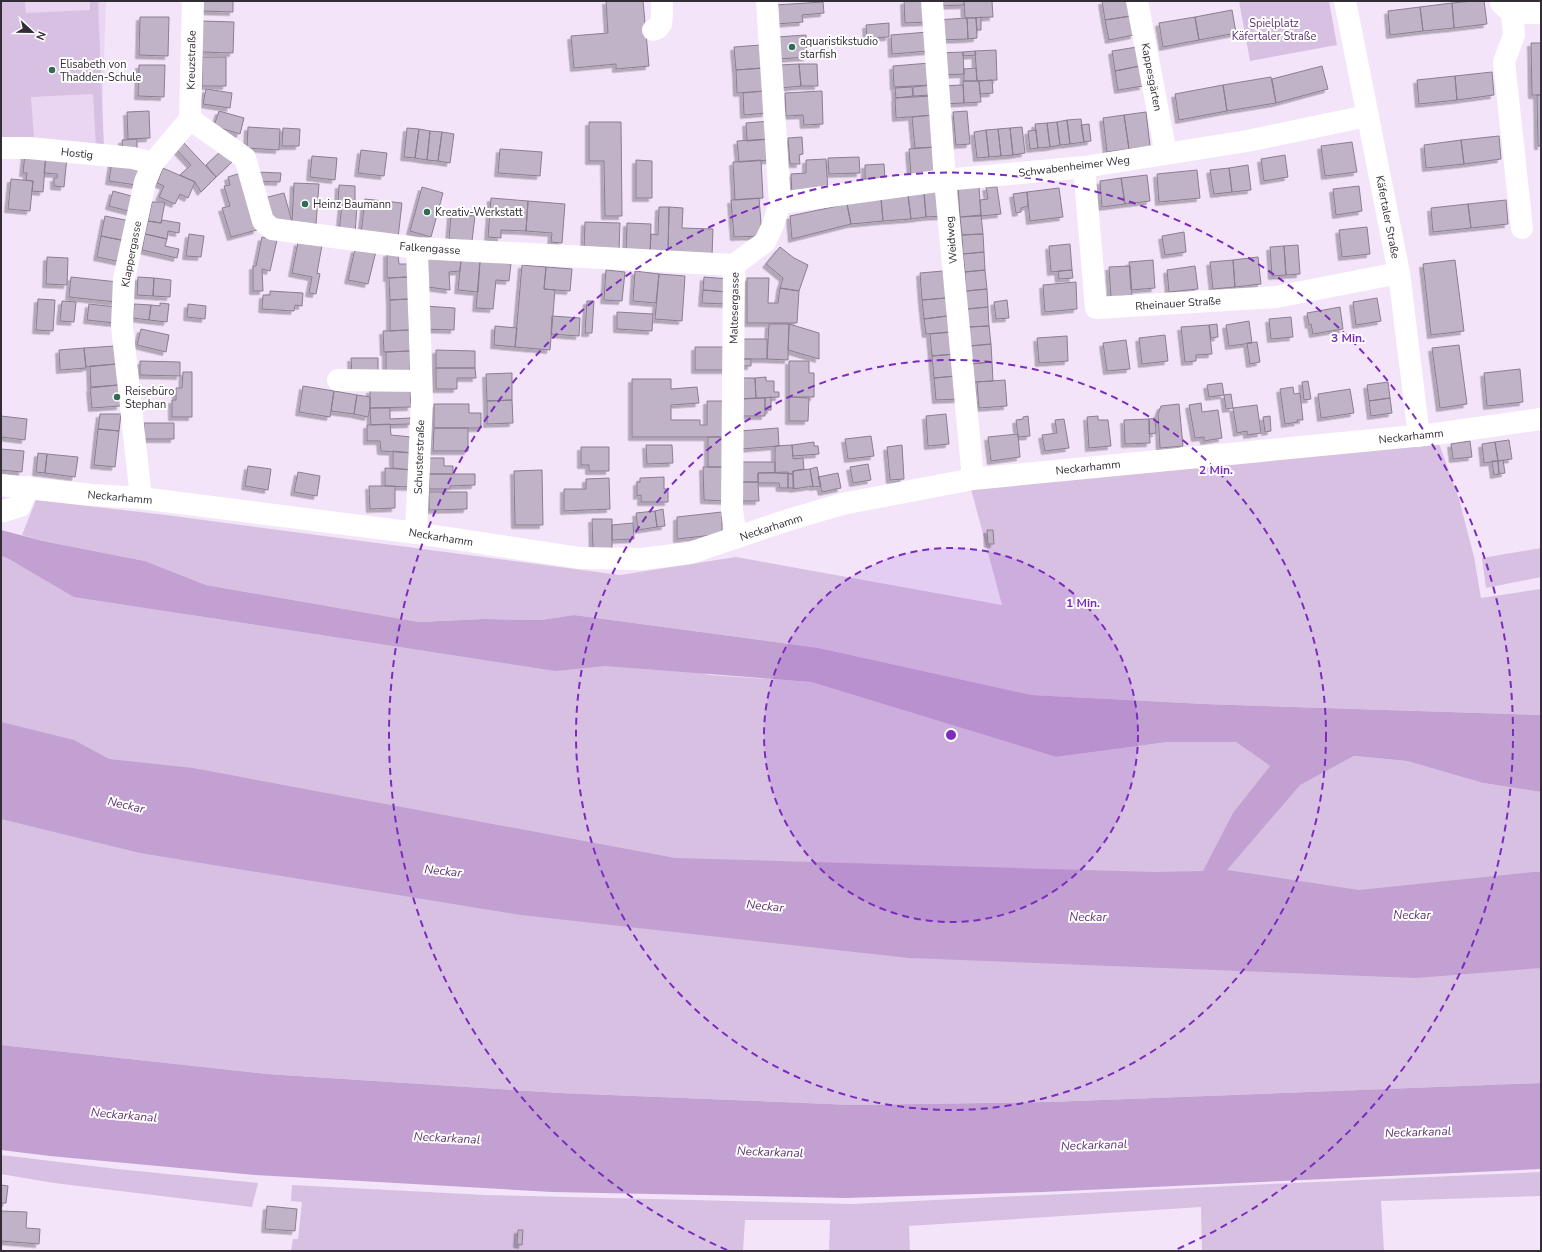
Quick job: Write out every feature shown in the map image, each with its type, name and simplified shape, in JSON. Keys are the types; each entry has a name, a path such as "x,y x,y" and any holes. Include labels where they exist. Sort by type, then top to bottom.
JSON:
{"street":[{"name":"Kreuzstraße","path":"190,119 193,1"},
{"path":"653,30 658,28 661,24 662,1"},
{"name":"Maltesergasse","path":"736,538 732,510 734,265 765,242 780,203 767,1"},
{"name":"Weidweg","path":"932,1 945,180 973,479"},
{"name":"Kappesgärten","path":"1137,1 1166,154"},
{"name":"Käfertaler Straße","path":"1345,1 1399,273 1419,436"},
{"path":"1522,228 1504,62 1514,35 1506,7 1541,13"},
{"name":"Schwabenheimer Weg","path":"780,203 945,180 1084,167 1247,141 1367,116"},
{"name":"Klappergasse","path":"141,498 122,326 124,279 145,182 153,163 190,119"},
{"name":"Falkengasse","path":"190,119 245,158 262,221 272,229 417,248 734,265"},
{"name":"Hostig","path":"1,148 29,148 133,158 153,163"},
{"name":"Rheinauer Straße","path":"1084,167 1096,308 1276,297 1399,273"},
{"name":"Schusterstraße","path":"416,533 422,401 417,248"},
{"path":"338,380 421,381"},
{"name":"Neckarhamm","path":"1,485 92,495 141,498 416,533 580,558 642,559 690,553 785,521 842,504 973,479 1419,436 1541,419"},
{"path":"1,511 20,506 28,487"}],"shaded area":[{"name":"Elisabeth von Thadden-Schule","path":"1,1 106,1 101,147 34,139"}],"green space":[{"name":"Elisabeth von Thadden-Schule","path":"1,1 25,1 26,13 90,10 90,1 98,1 104,148 96,148 93,94 31,97 34,139 1,140"},
{"name":"Spielplatz Käfertaler Straße","path":"1239,1 1329,1 1337,45 1250,61"},
{"path":"1438,441 1459,499 1474,557 1481,598 1541,589 1541,715 1205,704 1032,695 819,648 574,615 541,620 483,619 419,622 206,585 145,561 43,541 22,535 36,500 166,515 620,575 736,557 1002,605 971,489"},
{"path":"1541,548 1541,577 1486,588 1482,558"},
{"path":"1,556 17,564 191,615 479,659 684,669 710,675 811,682 1056,757 1168,742 1236,742 1270,766 1263,776 1301,784 1354,756 1407,761 1483,783 1541,792 1541,1083 1049,1102 853,1105 560,1093 267,1074 1,1045"},
{"path":"1,1155 117,1169 258,1183 252,1207 54,1183 1,1174"},
{"path":"1541,1172 1541,1196 1381,1201 1384,1251 1202,1251 1201,1207 909,1226 910,1251 829,1251 830,1220 745,1220 743,1251 291,1251 293,1239 298,1239 302,1202 291,1201 292,1185 486,1195 852,1204"}],"water":[{"name":"Neckar","path":"1,530 43,541 145,561 206,585 419,622 483,619 541,620 574,615 819,648 1032,695 1205,704 1541,715 1541,792 1483,783 1407,761 1354,756 1300,785 1227,870 1359,890 1541,872 1541,968 1416,978 909,958 521,915 140,853 1,819 1,722 74,740 109,759 193,768 675,858 1154,872 1203,871 1233,813 1270,766 1236,742 1168,742 1056,757 811,682 605,666 556,671 74,597 1,556"},
{"name":"Neckarkanal","path":"1,1045 267,1074 560,1093 853,1105 1049,1102 1541,1083 1541,1169 1043,1192 845,1198 552,1192 255,1175 1,1150"}],"building":[{"path":"203,1 233,1 233,12 202,11"},
{"path":"606,1 643,1 649,66 616,69 616,64 574,68 571,36 608,33"},
{"path":"904,1 925,1 927,22 905,23"},
{"path":"935,1 964,1 964,5 935,6"},
{"path":"964,1 992,1 993,17 965,18"},
{"path":"1102,1 1128,1 1131,16 1105,20"},
{"path":"1484,1 1487,24 1454,28 1452,3"},
{"path":"823,2 824,13 802,15 803,22 776,24 775,5"},
{"path":"1452,3 1454,28 1423,31 1420,7"},
{"path":"1420,7 1423,31 1390,35 1388,11"},
{"path":"1232,10 1236,33 1199,40 1195,17"},
{"path":"1131,16 1134,35 1109,40 1105,20"},
{"path":"140,17 169,17 168,56 139,55"},
{"path":"981,17 981,30 977,30 976,18"},
{"path":"1195,17 1199,40 1163,47 1159,23"},
{"path":"967,18 976,18 977,38 968,39"},
{"path":"967,18 968,39 937,40 936,20"},
{"path":"202,21 234,22 233,53 201,52"},
{"path":"889,23 889,37 867,38 866,25"},
{"path":"928,32 929,51 892,54 891,35"},
{"name":"aquaristikstudio starfish","path":"806,35 807,57 779,59 777,37"},
{"path":"1531,43 1541,43 1541,95 1532,95"},
{"path":"761,45 763,68 736,70 734,47"},
{"path":"1137,47 1140,66 1115,71 1112,51"},
{"path":"996,50 997,80 977,81 975,51"},
{"path":"975,51 976,55 963,56 963,52"},
{"path":"963,52 964,74 938,75 937,53"},
{"path":"202,57 226,57 226,86 202,86"},
{"path":"930,63 931,85 894,87 893,66"},
{"path":"799,64 817,64 818,86 801,86"},
{"path":"799,64 801,86 781,88 779,65"},
{"path":"139,65 165,65 164,97 138,96"},
{"path":"1140,66 1143,86 1118,90 1115,71"},
{"path":"1322,66 1328,89 1276,103 1272,79"},
{"path":"763,68 764,91 737,93 736,70"},
{"path":"976,68 977,81 964,81 964,69"},
{"path":"1492,72 1494,95 1457,100 1455,76"},
{"path":"1455,76 1457,100 1419,104 1417,80"},
{"path":"1271,77 1276,103 1227,111 1223,85"},
{"path":"992,80 993,93 980,94 979,81"},
{"path":"963,81 979,81 981,102 964,103"},
{"path":"931,85 932,95 913,96 913,87"},
{"path":"963,85 964,103 940,104 939,86"},
{"path":"1223,85 1227,111 1179,120 1175,94"},
{"path":"912,87 913,96 896,98 895,88"},
{"path":"206,89 232,93 230,108 203,104"},
{"path":"764,91 766,113 744,115 743,93"},
{"path":"822,91 823,124 804,125 803,115 786,116 785,93"},
{"path":"1537,95 1541,95 1541,146 1538,146"},
{"path":"932,96 934,115 896,118 895,98"},
{"path":"149,111 150,138 128,139 127,112"},
{"path":"219,111 244,118 240,134 214,126"},
{"path":"967,111 970,144 956,145 953,112"},
{"path":"1146,112 1150,146 1129,149 1124,115"},
{"path":"934,115 936,147 915,148 912,117"},
{"path":"1124,115 1129,149 1107,152 1103,118"},
{"path":"1081,119 1084,142 1070,144 1067,120"},
{"path":"1067,120 1070,144 1060,145 1057,122"},
{"path":"770,121 771,139 747,141 746,123"},
{"path":"589,122 621,122 622,216 605,216 604,161 589,161"},
{"path":"1057,122 1060,145 1050,147 1047,123"},
{"path":"1047,123 1050,147 1038,148 1035,124"},
{"path":"1089,124 1091,141 1084,142 1081,125"},
{"path":"248,127 280,129 279,150 247,148"},
{"path":"1022,127 1025,153 1013,155 1010,128"},
{"path":"283,128 300,129 299,146 282,146"},
{"path":"407,128 419,129 415,158 404,157"},
{"path":"1010,128 1013,155 1001,156 998,129"},
{"path":"419,129 430,131 427,160 415,158"},
{"path":"998,129 1001,156 989,157 986,130"},
{"path":"986,130 989,157 977,158 974,132"},
{"path":"1036,130 1038,148 1030,149 1028,131"},
{"path":"430,131 442,132 438,161 427,160"},
{"path":"442,132 454,134 450,163 438,161"},
{"path":"1499,136 1501,159 1464,164 1461,140"},
{"path":"802,137 803,154 799,155 800,164 790,164 788,138"},
{"path":"137,139 137,154 123,152 122,140"},
{"path":"768,139 770,160 739,162 737,141"},
{"path":"1461,140 1464,164 1426,168 1424,145"},
{"path":"183,142 216,177 201,192 195,182 180,175 191,165 176,149"},
{"path":"1352,142 1357,172 1325,176 1321,146"},
{"path":"936,147 937,172 911,174 909,149"},
{"path":"500,149 542,152 540,176 498,173"},
{"path":"361,150 387,153 384,176 358,173"},
{"path":"221,151 232,162 216,177 206,165"},
{"path":"25,153 46,155 43,192 32,191 33,181 26,180 27,173 23,173"},
{"path":"46,155 67,157 64,187 54,186 54,178 57,178 57,174 44,173"},
{"path":"1285,155 1288,177 1264,181 1261,159"},
{"path":"312,156 337,158 335,180 310,177"},
{"path":"859,157 860,173 829,174 828,158"},
{"path":"826,159 828,192 792,195 791,174 806,173 806,160"},
{"path":"636,160 652,161 652,198 636,198"},
{"path":"761,160 763,198 735,200 733,162"},
{"path":"112,161 139,165 136,185 109,181"},
{"path":"884,164 885,178 865,179 865,165"},
{"path":"1248,165 1251,190 1232,192 1229,168"},
{"path":"163,168 195,182 188,198 180,194 175,204 159,197 164,186 157,183"},
{"path":"1229,168 1232,192 1214,194 1210,170"},
{"path":"1197,170 1200,198 1159,202 1157,174"},
{"path":"257,172 281,173 280,182 257,181"},
{"path":"241,173 257,230 231,237 222,208 230,206 224,186 230,185 228,177"},
{"path":"1147,175 1150,201 1125,204 1121,178"},
{"path":"1121,178 1125,204 1102,207 1100,181"},
{"path":"11,179 33,181 30,211 8,209"},
{"name":"Heinz Baumann","path":"294,183 319,184 316,224 292,223"},
{"path":"339,185 355,186 355,204 338,203"},
{"path":"979,185 981,216 960,217 958,186"},
{"path":"1359,186 1362,211 1336,215 1333,189"},
{"name":"Kreativ-Werkstatt","path":"422,187 443,193 431,237 410,231"},
{"path":"986,187 997,187 1001,214 981,216 980,200 988,199"},
{"path":"1059,188 1063,217 1030,221 1027,192"},
{"path":"113,191 135,197 132,212 109,206"},
{"path":"939,192 942,216 926,217 924,193"},
{"path":"1027,192 1028,206 1021,208 1021,212 1016,213 1013,194"},
{"path":"284,193 292,222 270,220 264,198"},
{"path":"924,193 926,217 911,219 908,195"},
{"path":"908,195 911,219 883,221 881,199"},
{"path":"491,198 528,201 526,231 501,230 501,238 488,237"},
{"path":"759,198 762,236 734,237 731,200"},
{"path":"365,199 402,203 398,238 361,234"},
{"path":"881,199 883,221 851,224 847,204"},
{"path":"1506,200 1508,224 1471,228 1468,204"},
{"path":"528,201 565,204 562,243 551,242 552,233 526,231"},
{"path":"152,202 165,202 161,223 148,221"},
{"path":"342,204 357,205 355,234 339,232"},
{"path":"847,204 851,224 792,239 790,216"},
{"path":"1468,204 1471,228 1433,232 1431,208"},
{"path":"659,207 669,207 668,254 650,254 651,234 658,235"},
{"path":"669,207 683,208 682,228 713,229 712,256 668,254"},
{"path":"451,214 475,216 472,241 449,239"},
{"path":"981,215 983,234 962,235 960,217"},
{"path":"105,216 130,221 126,241 101,236"},
{"path":"162,220 180,223 179,233 168,231 167,239 145,234 148,221 161,223"},
{"path":"585,222 620,223 619,251 584,250"},
{"path":"627,223 651,224 650,254 626,253"},
{"path":"1367,227 1370,254 1342,257 1339,230"},
{"path":"1184,232 1186,252 1165,255 1162,236"},
{"path":"145,234 167,239 165,246 179,249 177,258 142,250"},
{"path":"189,234 204,236 201,257 186,256"},
{"path":"983,234 984,252 963,254 962,235"},
{"path":"101,236 126,241 121,262 97,257"},
{"path":"262,237 277,240 270,271 262,269 263,291 253,291 253,266 256,266"},
{"path":"298,242 322,245 317,273 320,274 316,294 309,293 312,277 292,273"},
{"path":"1070,244 1072,270 1051,272 1049,246"},
{"path":"1298,245 1300,274 1286,275 1284,246"},
{"path":"1284,246 1286,275 1272,276 1270,247"},
{"path":"780,247 794,258 808,265 799,291 780,288 783,278 766,264"},
{"path":"355,249 376,251 368,284 348,280"},
{"path":"984,252 985,270 965,272 963,254"},
{"path":"387,253 398,254 399,264 408,264 408,277 387,278"},
{"path":"47,257 68,258 67,285 46,284"},
{"path":"428,257 461,260 460,271 449,272 450,290 428,287"},
{"path":"1258,257 1261,284 1235,287 1233,260"},
{"path":"461,260 480,261 478,292 458,290"},
{"path":"1153,260 1155,288 1131,290 1129,262"},
{"path":"1233,260 1235,287 1213,289 1210,262"},
{"path":"1455,260 1464,331 1431,335 1423,264"},
{"path":"480,261 511,264 509,281 496,280 493,309 476,308"},
{"path":"522,265 546,267 544,289 555,290 550,350 515,347"},
{"path":"1130,266 1132,295 1111,297 1109,267"},
{"path":"1195,266 1198,289 1169,292 1167,270"},
{"path":"546,267 572,269 570,291 544,289"},
{"path":"606,270 625,272 622,301 604,300"},
{"path":"985,270 987,289 966,291 965,272"},
{"path":"1072,270 1073,278 1059,279 1058,271"},
{"path":"635,271 659,274 656,303 633,301"},
{"path":"943,271 946,298 922,300 920,273"},
{"path":"659,274 685,276 682,321 655,319"},
{"path":"71,277 118,282 116,302 69,297"},
{"path":"138,277 154,278 153,296 137,295"},
{"path":"408,277 409,299 390,300 389,278"},
{"path":"704,277 728,279 727,292 703,290"},
{"path":"154,278 171,280 170,297 153,296"},
{"path":"747,278 769,278 768,303 778,303 780,288 799,291 797,323 747,323"},
{"path":"1076,282 1077,309 1045,312 1043,285"},
{"path":"987,289 988,307 967,309 966,291"},
{"path":"703,290 727,292 726,304 702,303"},
{"path":"270,291 303,293 302,306 295,305 294,311 262,309 263,295 270,295"},
{"path":"946,298 947,316 924,319 922,300"},
{"path":"1377,298 1381,321 1356,325 1353,302"},
{"path":"38,299 55,300 53,331 36,330"},
{"path":"409,299 409,330 390,331 390,300"},
{"path":"1007,300 1009,318 996,319 994,302"},
{"path":"62,301 76,302 74,322 60,321"},
{"path":"587,301 594,301 592,333 585,333"},
{"path":"160,303 169,304 167,322 149,320 151,305 160,306"},
{"path":"89,304 116,307 115,323 87,320"},
{"path":"134,304 151,305 149,320 133,318"},
{"path":"188,304 206,306 205,319 187,317"},
{"path":"424,306 455,308 454,330 422,329"},
{"path":"988,307 989,326 968,327 967,309"},
{"path":"1340,307 1343,329 1313,334 1311,324 1309,325 1307,313"},
{"path":"617,312 653,314 652,331 617,329"},
{"path":"552,316 580,318 579,336 551,334"},
{"path":"947,316 949,332 926,334 924,319"},
{"path":"1291,317 1293,337 1271,339 1269,319"},
{"path":"1249,321 1252,343 1229,346 1226,325"},
{"path":"769,324 789,324 788,360 767,359"},
{"path":"789,324 819,333 819,359 788,350"},
{"path":"1217,324 1218,337 1211,338 1209,325"},
{"path":"1209,325 1212,354 1196,355 1196,361 1185,362 1181,327"},
{"path":"495,326 517,328 515,347 494,345"},
{"path":"989,326 991,344 970,346 968,327"},
{"path":"141,329 169,335 166,352 137,345"},
{"path":"409,330 410,351 384,352 383,331"},
{"path":"953,332 955,354 932,356 930,334"},
{"path":"1165,335 1168,361 1142,364 1139,338"},
{"path":"1067,336 1068,361 1039,363 1037,338"},
{"path":"741,339 767,339 767,359 741,359"},
{"path":"1126,340 1130,369 1107,371 1103,343"},
{"path":"1257,342 1260,362 1250,364 1247,343"},
{"path":"991,344 992,362 971,364 970,346"},
{"path":"1459,345 1467,404 1440,408 1432,348"},
{"path":"115,346 117,364 86,367 84,348"},
{"path":"695,347 726,347 726,370 695,370"},
{"path":"84,348 86,368 60,370 59,350"},
{"path":"436,350 475,351 475,368 436,368"},
{"path":"410,351 410,373 386,374 386,352"},
{"path":"955,354 956,376 934,378 932,356"},
{"path":"351,358 378,358 378,374 352,375"},
{"path":"741,359 751,359 751,366 740,366"},
{"path":"140,361 180,362 180,376 140,375"},
{"path":"789,361 809,361 809,373 814,373 814,397 789,397"},
{"path":"992,362 993,381 973,382 971,364"},
{"path":"117,364 118,385 91,387 90,366"},
{"path":"436,368 475,368 476,378 457,378 457,389 436,389"},
{"path":"1520,369 1523,402 1487,406 1484,373"},
{"path":"183,372 192,372 192,417 172,417 172,400 176,400 176,388 182,388"},
{"path":"512,373 512,400 487,401 486,374"},
{"path":"956,376 958,399 936,400 934,378"},
{"path":"766,377 766,381 774,381 774,392 779,392 779,397 756,398 755,378"},
{"path":"740,378 755,378 756,398 740,399"},
{"path":"632,379 671,379 671,389 697,387 699,403 671,405 671,420 700,420 700,425 707,425 707,401 726,401 726,437 632,437"},
{"path":"1005,380 1007,406 979,408 977,382"},
{"path":"1308,381 1311,399 1304,400 1302,382"},
{"path":"1388,382 1390,398 1369,401 1367,385"},
{"path":"1222,383 1224,395 1209,397 1207,385"},
{"path":"118,385 120,406 92,408 90,388"},
{"path":"303,386 334,391 330,417 299,412"},
{"path":"1293,387 1294,394 1300,393 1303,420 1297,420 1298,422 1285,424 1280,389"},
{"path":"410,389 411,407 370,408 370,390"},
{"path":"1350,389 1354,413 1321,418 1318,394"},
{"path":"334,391 357,395 354,414 331,411"},
{"path":"1231,394 1233,408 1226,409 1224,395"},
{"path":"357,395 370,397 368,417 354,414"},
{"path":"771,397 771,410 765,410 765,398"},
{"path":"789,397 809,398 808,421 789,421"},
{"path":"765,398 765,416 740,416 740,399"},
{"path":"1390,398 1392,413 1371,416 1369,401"},
{"path":"512,400 513,423 487,424 487,401"},
{"path":"1201,403 1202,412 1218,410 1222,438 1204,441 1204,437 1195,438 1189,405"},
{"path":"434,404 469,404 469,413 481,413 481,428 434,428"},
{"path":"1179,404 1183,446 1160,448 1158,414 1161,406"},
{"path":"1257,405 1261,433 1247,435 1247,431 1237,433 1233,408"},
{"path":"370,408 390,408 390,419 411,418 411,424 371,425"},
{"path":"100,414 121,414 119,431 98,429"},
{"path":"946,414 949,444 928,446 926,416"},
{"path":"1,416 27,419 25,440 1,437"},
{"path":"1028,416 1030,436 1018,437 1016,420 1023,419 1023,417"},
{"path":"1098,416 1098,420 1108,420 1111,446 1089,448 1087,417"},
{"path":"1270,416 1271,431 1265,432 1263,417"},
{"path":"1155,418 1156,433 1149,434 1149,419"},
{"path":"1064,419 1069,448 1045,451 1042,435 1057,433 1055,420"},
{"path":"1149,419 1150,443 1125,444 1124,420"},
{"path":"144,423 174,423 174,439 144,439"},
{"path":"390,424 391,435 411,437 412,453 381,451 380,441 367,441 367,425"},
{"path":"434,428 468,428 468,451 433,451"},
{"path":"778,428 779,446 741,449 740,431"},
{"path":"98,429 119,431 115,467 94,465"},
{"path":"1018,434 1020,457 991,461 988,437"},
{"path":"871,436 874,456 848,459 845,439"},
{"path":"708,437 726,437 726,467 708,467"},
{"path":"1509,440 1512,459 1498,461 1495,442"},
{"path":"1470,441 1472,457 1453,459 1451,444"},
{"path":"814,442 814,446 818,446 819,454 793,456 792,445"},
{"path":"1495,442 1498,461 1484,463 1482,444"},
{"path":"646,445 672,445 673,463 647,464"},
{"path":"792,445 793,459 803,458 804,469 793,471 793,474 775,473 775,446"},
{"path":"902,445 904,479 890,480 887,447"},
{"path":"581,447 609,447 609,471 589,471 589,465 581,465"},
{"path":"1,449 24,451 22,472 1,470"},
{"path":"393,451 412,453 412,470 393,468"},
{"path":"38,453 47,454 45,473 36,472"},
{"path":"47,454 78,457 75,477 45,473"},
{"path":"429,458 444,458 444,466 453,466 453,474 429,474"},
{"path":"1503,460 1505,473 1499,474 1498,461"},
{"path":"1492,461 1498,461 1499,474 1494,475"},
{"path":"740,462 775,462 775,473 758,473 758,482 741,482"},
{"path":"868,464 871,480 853,483 850,467"},
{"path":"248,466 271,469 268,490 245,486"},
{"path":"703,467 726,467 726,501 704,500"},
{"path":"817,467 821,486 813,487 810,469"},
{"path":"385,468 412,470 412,487 385,486"},
{"path":"810,469 813,486 793,489 793,471"},
{"path":"542,470 543,525 515,525 514,471"},
{"path":"298,472 320,476 317,496 294,492"},
{"path":"788,472 788,488 780,488 779,483 758,483 758,473"},
{"path":"788,473 793,474 794,488 788,488"},
{"path":"838,473 841,488 822,492 818,477"},
{"path":"429,474 475,474 475,485 450,486 450,489 429,489"},
{"path":"664,477 664,489 668,489 668,502 641,502 641,495 637,496 637,482 640,482 640,478"},
{"path":"609,478 610,509 564,511 564,489 586,489 586,479"},
{"path":"741,482 758,482 759,501 741,501"},
{"path":"369,486 395,486 395,508 370,509"},
{"path":"429,492 467,492 467,509 429,510"},
{"path":"663,509 665,526 657,527 655,511"},
{"path":"655,511 657,527 638,530 636,513"},
{"path":"722,512 722,534 677,539 677,517"},
{"path":"592,519 612,519 612,548 593,549"},
{"path":"633,523 634,539 612,540 612,525"},
{"path":"987,530 993,530 994,544 988,544"},
{"path":"1,1185 8,1186 6,1203 1,1203"},
{"path":"267,1206 297,1209 295,1231 265,1229"},
{"path":"1,1211 27,1212 26,1228 40,1229 39,1244 1,1241"},
{"path":"518,1230 523,1230 522,1245 517,1244"}],"place":[{"name":"aquaristikstudio starfish","path":"792,47"},
{"name":"Elisabeth von Thadden-Schule","path":"52,70"},
{"name":"Heinz Baumann","path":"305,204"},
{"name":"Kreativ-Werkstatt","path":"427,212"},
{"name":"Reisebüro Stephan","path":"117,397"}]}
